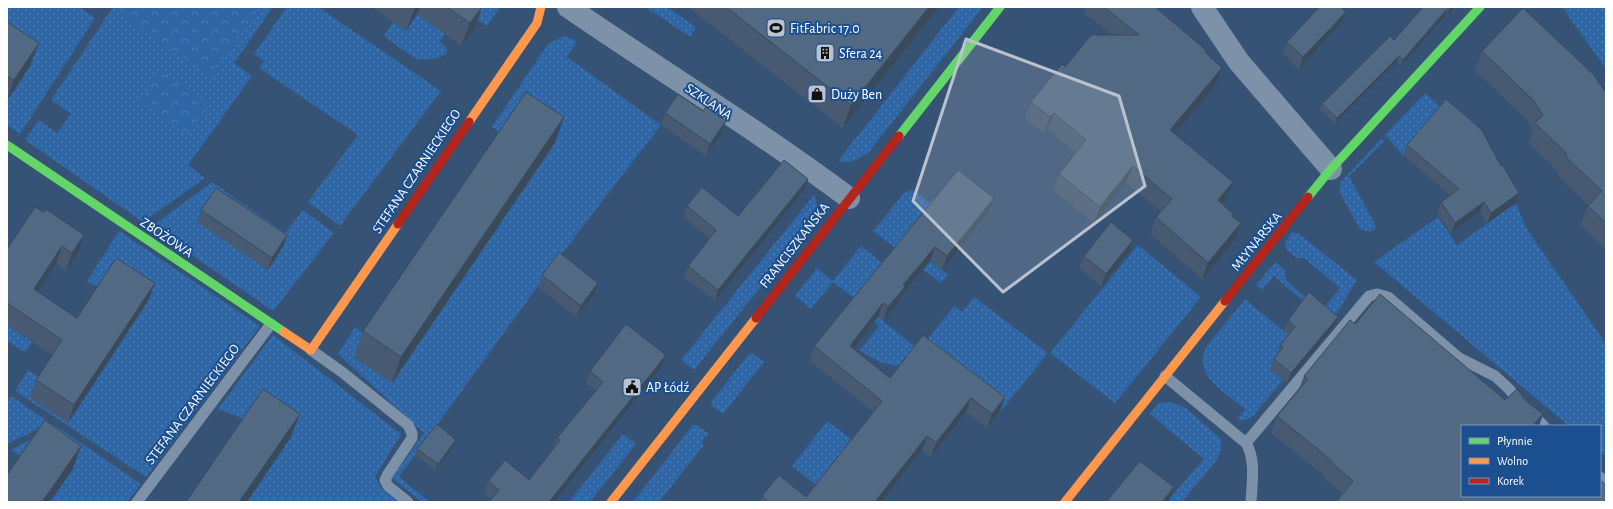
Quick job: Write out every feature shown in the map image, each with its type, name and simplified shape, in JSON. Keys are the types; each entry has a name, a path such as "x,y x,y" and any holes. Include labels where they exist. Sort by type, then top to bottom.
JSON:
{"street":[{"name":"STEFANA CZARNIECKIEGO","path":"311,350 537,23 541,7"},
{"name":"SZKLANA","path":"568,7 819,175 849,198"},
{"name":"FRANCISZKAŃSKA","path":"611,502 1000,7"},
{"path":"1202,7 1239,62 1331,169"},
{"name":"MŁYNARSKA","path":"1065,502 1331,169 1480,7"},
{"name":"ZBOŻOWA","path":"7,145 311,350"}],"lane":[{"path":"1246,443 1369,296 1377,294 1388,297 1459,358 1495,376 1543,425"},
{"name":"STEFANA CZARNIECKIEGO","path":"137,502 271,324"},
{"path":"311,350 342,372 408,425 412,433 412,438 385,480 388,486 408,502"},
{"path":"1165,376 1246,443 1250,450 1251,460 1251,502"}],"highlighted area":[{"path":"966,39 1119,96 1145,186 1003,292 913,201"}],"green space":[{"path":"7,7 79,7 95,18 20,134 7,125 7,101 30,66 7,51"},
{"path":"113,7 273,7 234,63 252,76 188,165 205,178 143,222 25,140 39,120 57,133 71,114 51,100"},
{"path":"128,7 260,7 210,76 122,17"},
{"path":"287,7 318,7 441,91 340,226 308,202 358,135 259,68 264,61 254,54"},
{"path":"422,7 500,7 487,26 462,9 440,41 445,45 447,52 438,58 420,59 411,56 384,36 393,22 406,31"},
{"path":"646,7 667,7 696,27 690,37"},
{"path":"959,7 983,7 869,152 855,161 838,161"},
{"path":"1562,7 1606,7 1606,69"},
{"path":"564,36 577,41 567,57 661,125 554,264 399,477 430,502 422,502 392,478 424,433 338,354 355,327 367,336 354,357 392,382 554,143 504,135 492,127 548,44"},
{"path":"160,70 210,104 188,135 140,102"},
{"path":"1425,93 1443,109 1403,155 1385,135"},
{"path":"1381,139 1384,141 1349,176 1377,228 1370,232 1360,229 1339,191 1341,182"},
{"path":"212,182 285,233 303,210 334,233 273,311 151,227"},
{"path":"911,190 918,193 934,206 905,241 948,275 941,283 873,231 904,193"},
{"path":"814,195 818,209 815,219 694,370 681,360"},
{"path":"1516,203 1526,228 1606,344 1606,457 1601,453 1601,425 1568,425 1374,262 1438,217 1457,245"},
{"path":"119,231 260,326 146,477 15,391 28,370 42,379 68,423 148,301 101,289 87,281"},
{"path":"1292,232 1299,234 1357,280 1330,324 1253,416 1246,420 1237,420 1245,409 1212,382 1207,374 1203,365 1203,356 1207,346 1245,299 1292,338 1270,370 1275,374 1323,318 1274,276 1262,290 1256,285 1276,262 1285,270 1286,280 1321,311 1340,288 1304,258 1296,258 1286,249 1285,242"},
{"path":"1138,245 1201,297 1115,403 1050,353"},
{"path":"861,246 886,266 858,301 833,282 811,309 795,296 817,268 833,281"},
{"path":"974,297 1048,353 1002,410 920,349 954,306 962,312"},
{"path":"878,317 918,349 905,366 881,362 860,350 879,326 874,322"},
{"path":"7,325 32,342 25,352 7,341"},
{"path":"273,335 401,434 375,477 382,489 398,502 247,502 249,421 218,409"},
{"path":"752,353 764,362 723,414 712,406 711,402 749,354"},
{"path":"11,396 50,423 7,444 7,402"},
{"path":"1171,402 1186,408 1221,439 1221,449 1217,460 1182,502 1167,502 1204,459 1150,414 1159,403"},
{"path":"827,421 851,439 816,485 792,466"},
{"path":"693,425 696,425 708,433 701,442 704,445 659,502 633,502"},
{"path":"56,426 141,484 127,502 50,502 25,459 11,450"},
{"path":"623,434 636,444 590,502 569,502"}],"building":[{"path":"447,7 482,7 470,23"},
{"name":"Sfera 24","path":"726,7 929,7 851,105"},
{"path":"1104,7 1155,7 1206,50 1205,52 1222,68 1170,130 1233,182 1218,200 1233,214 1232,216 1241,223 1208,263 1156,217 1172,199 1133,166 1100,207 1059,174 1086,140 1054,113 1050,117 1031,102 1062,64 1065,67 1091,35 1139,35"},
{"path":"1319,7 1341,7 1346,12 1303,57 1287,42"},
{"path":"1423,7 1451,7 1449,10 1447,9 1403,60 1399,56 1337,118 1322,104 1390,36 1394,40"},
{"path":"1523,8 1593,74 1606,93 1606,223 1588,206 1602,191 1565,156 1567,154 1535,123 1543,115 1533,100 1482,51"},
{"path":"7,22 39,43 14,80 7,76"},
{"path":"526,92 564,117 401,357 363,331"},
{"path":"678,94 703,111 706,107 726,121 710,144 665,113"},
{"path":"1446,99 1482,130 1501,166 1502,164 1519,193 1491,213 1484,202 1455,223 1441,202 1459,189 1407,145"},
{"path":"784,160 808,179 718,290 688,266 716,230 687,206 702,187 738,216"},
{"path":"958,170 994,198 947,256 935,247 903,285 905,287 888,307 883,303 850,346 890,378 923,335 1005,397 992,414 971,398 936,443 927,436 875,502 766,502 767,500 762,496 779,475 806,497 882,401 814,346"},
{"path":"216,188 287,235 272,258 201,210"},
{"path":"35,207 44,212 46,209 84,235 72,253 62,246 34,289 77,318 116,258 155,283 74,405 36,380 62,340 7,303 7,249"},
{"path":"1111,222 1133,240 1106,274 1084,256"},
{"path":"559,252 598,283 581,306 542,275"},
{"path":"1309,292 1338,317 1291,373 1274,359 1283,347 1280,345 1295,327 1288,320"},
{"path":"1380,294 1505,400 1517,389 1526,401 1543,414 1534,425 1461,425 1461,497 1601,497 1601,481 1606,485 1606,502 1336,502 1353,481 1331,462 1332,461 1277,416 1308,379 1304,376 1350,320 1355,324"},
{"path":"626,324 666,355 549,502 489,502 499,490 488,481 505,460 529,480 560,440 557,438 603,382 590,371"},
{"path":"263,389 300,414 239,502 186,502"},
{"path":"45,420 81,446 42,502 7,502 7,475"},
{"path":"437,424 456,440 438,464 417,449"},
{"path":"1140,461 1174,487 1162,502 1106,502"}],"traffic: fast":[{"path":"899,136 1000,7"},
{"path":"1308,197 1331,169 1480,7"},
{"path":"7,145 284,332"}],"traffic: slow":[{"path":"469,122 537,23 541,7"},
{"path":"284,332 311,350 398,224"},
{"path":"1065,502 1225,301"},
{"path":"611,502 756,318"}],"traffic: jam":[{"path":"398,224 469,122"},
{"path":"756,318 899,136"},
{"path":"1225,301 1308,197"}],"place":[{"name":"FitFabric 17.0","path":"776,28"},
{"name":"Sfera 24","path":"825,53"},
{"name":"Duży Ben","path":"817,94"},
{"name":"AP Łódź","path":"632,387"}]}
